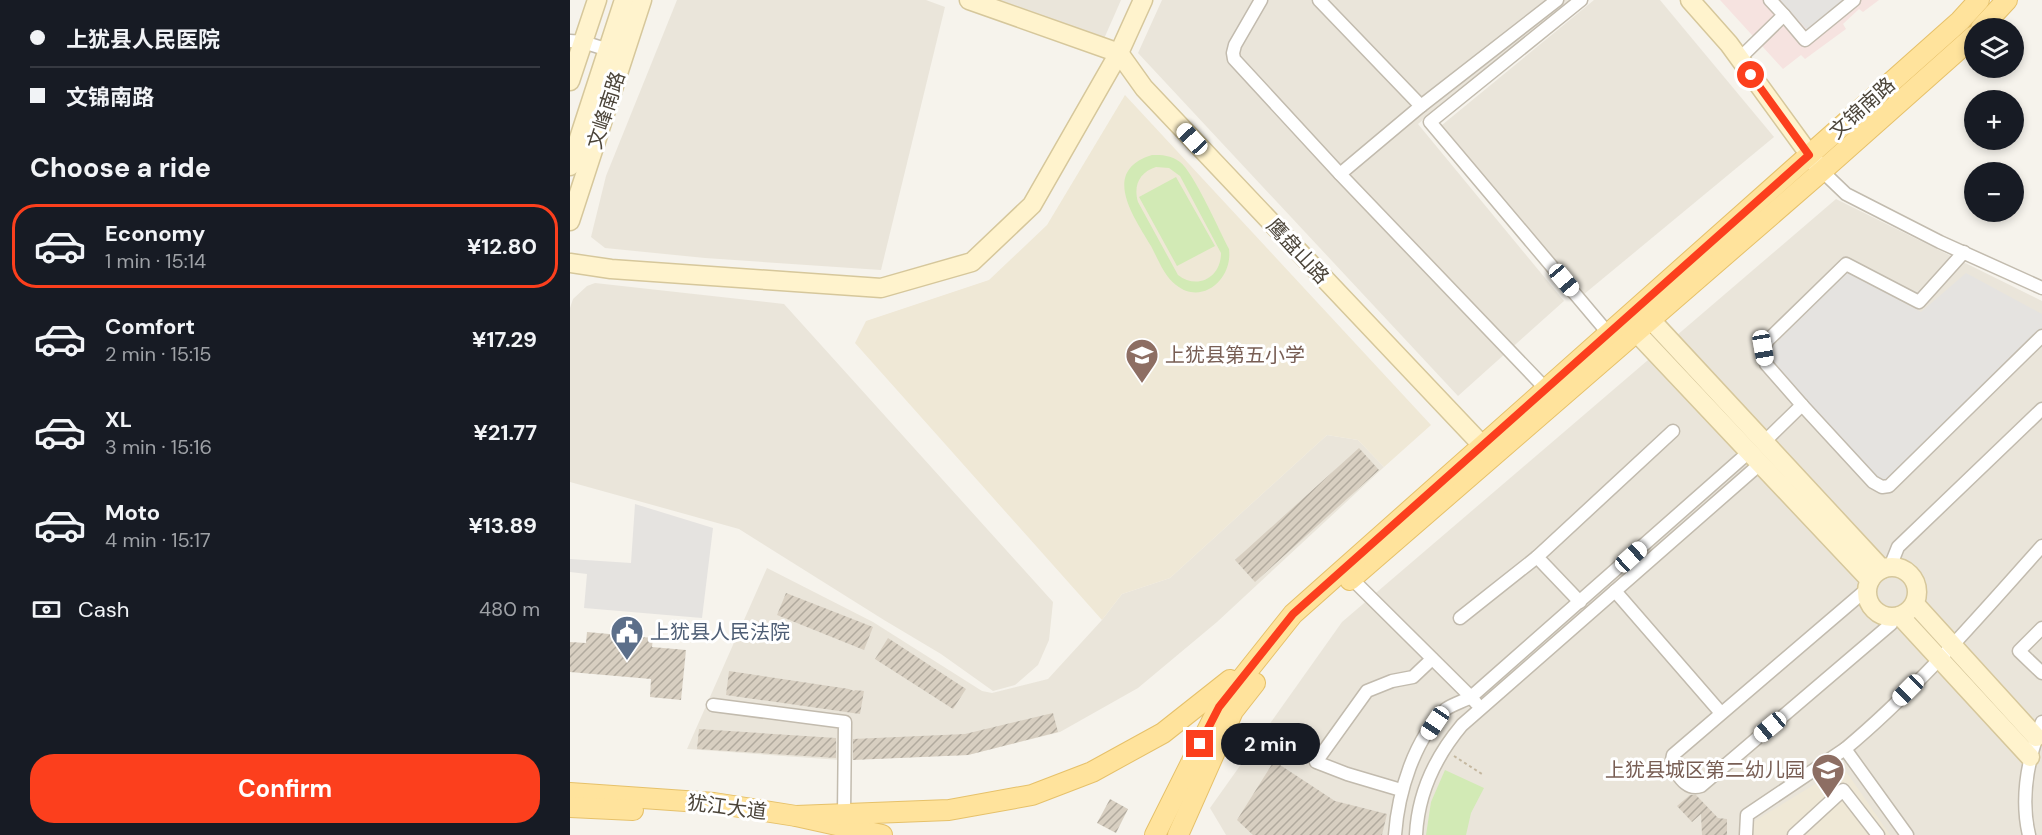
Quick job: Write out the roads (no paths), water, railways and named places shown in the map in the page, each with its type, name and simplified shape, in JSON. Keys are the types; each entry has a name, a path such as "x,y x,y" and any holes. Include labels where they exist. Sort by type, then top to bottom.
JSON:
{"main road":[{"name":"文锦南路","path":"1155,835 1219,707 1293,614 1960,21 1979,0"},
{"path":"1990,18 2007,0"},
{"name":"文锦南路","path":"1178,835 1233,711 1301,623 1964,45"},
{"path":"796,816 950,810 1032,795 1092,772 1163,732 1258,658"},
{"name":"犹江大道","path":"570,793 714,803 796,816 882,835"},
{"name":"犹江大道","path":"570,807 713,816 795,828 820,835"}],"street":[{"path":"570,81 576,42 597,0"},
{"name":"文峰南路","path":"570,220 616,52 624,0"},
{"name":"文峰南路","path":"570,166 616,52 642,0"},
{"path":"969,0 1119,53"},
{"path":"570,263 611,269 881,288 972,262 1032,206 1119,53 1143,0"},
{"path":"1261,0 1235,45 1234,58 1340,174 1546,389"},
{"path":"1319,0 1421,106"},
{"path":"1340,174 1421,106 1557,0"},
{"path":"1581,0 1430,122 1608,333"},
{"path":"1690,0 1739,59 1809,155 1846,194 2042,288"},
{"path":"1770,0 1805,40 1854,0"},
{"path":"1739,59 1784,15"},
{"path":"576,42 616,52"},
{"name":"鹰盘山路","path":"1119,53 1144,88 1482,446"},
{"path":"1964,252 1919,302 1846,264 1768,340 1763,348 1766,364 1873,482 1882,487 1889,486 2042,336"},
{"path":"1643,326 1877,576"},
{"path":"1416,835 1425,787 1442,752 1462,725 1615,591 1759,452 1802,405"},
{"path":"1877,576 1898,568 1912,576 1918,591 1914,604 1907,612 1896,616 1891,624 1701,786 1689,787 1671,765 1673,755 1877,576 1898,547 2042,408"},
{"path":"1460,618 1537,557 1673,430"},
{"path":"1395,835 1400,794 1421,744 1448,708 1471,698 1580,602 1759,452"},
{"path":"1746,835 1747,815 1845,748 1877,722 1953,646 2042,546"},
{"path":"1537,557 1580,602"},
{"path":"1877,576 1871,604 1876,611 1896,616 1940,659 2030,757"},
{"path":"1352,579 1481,708"},
{"path":"1615,591 1720,713"},
{"path":"1914,604 1953,646 2039,729 2030,757 2025,791 2025,819 2029,835"},
{"path":"2042,628 2019,651 2042,673"},
{"path":"1421,803 1316,762 1367,690 1413,676 1432,658"},
{"path":"713,705 845,722 844,814"},
{"path":"1421,744 1442,752"},
{"path":"1845,748 1906,835"},
{"path":"1794,835 1843,790 1878,835"}],"place":[{"name":"上犹县第五小学","path":"1142,384"},
{"name":"上犹县人民法院","path":"627,661"},
{"name":"上犹县城区第二幼儿园","path":"1828,799"}]}
